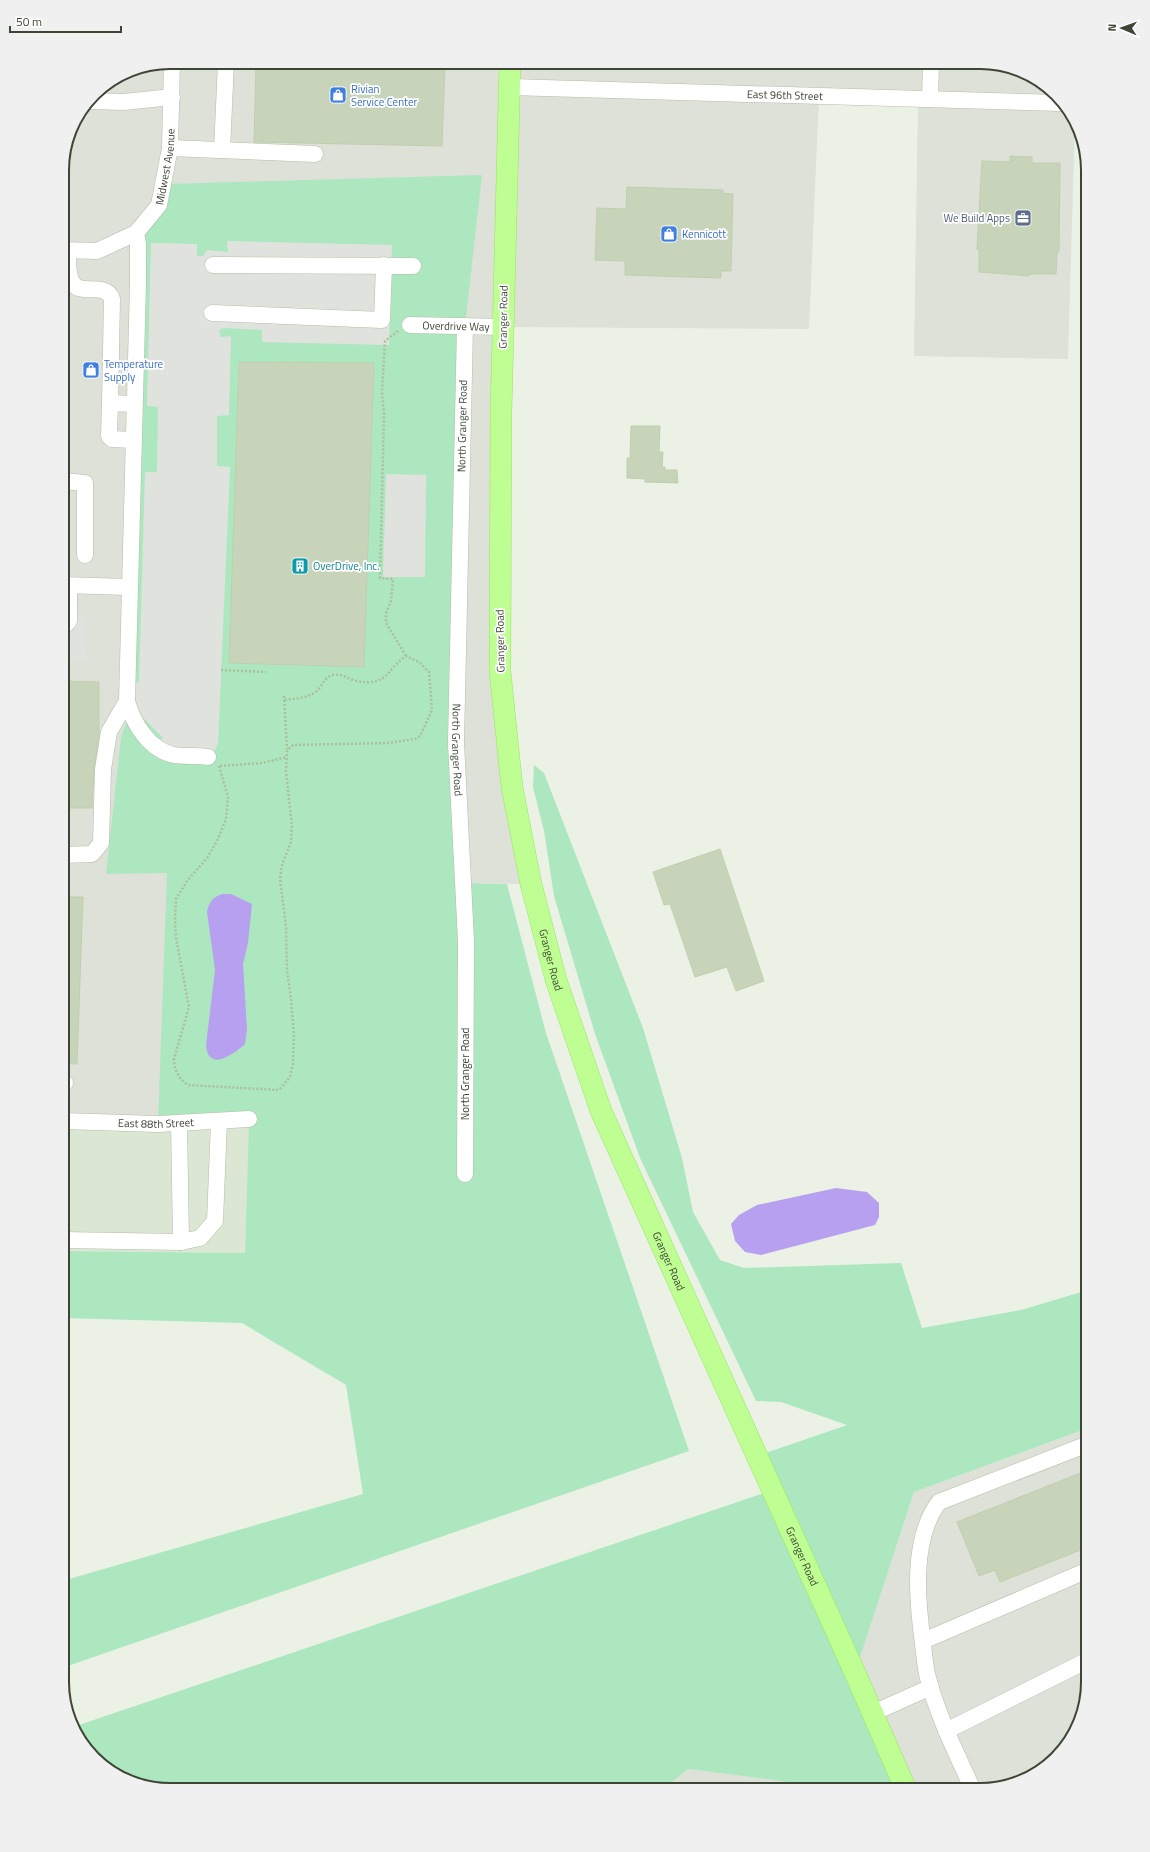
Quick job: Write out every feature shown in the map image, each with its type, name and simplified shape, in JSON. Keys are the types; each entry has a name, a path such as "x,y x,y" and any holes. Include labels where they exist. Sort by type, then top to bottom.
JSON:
{"main road":[{"name":"Granger Road","path":"510,69 503,327 500,515 500,671 512,787 531,884 556,980 601,1111 873,1713 903,1783"}],"street":[{"name":"Midwest Avenue","path":"69,251 97,251 136,233 159,205 170,148 172,69"},
{"path":"222,150 226,69"},
{"path":"930,99 931,69"},
{"name":"East 96th Street","path":"510,87 1056,103"},
{"path":"96,101 124,102 172,97"},
{"path":"170,148 315,154"},
{"path":"136,233 138,259 127,701 130,712 145,737 160,750 174,755 215,762"},
{"path":"213,265 413,266"},
{"path":"212,313 382,320 384,265"},
{"path":"69,271 72,284 78,287 105,291 111,295 109,436 112,439 133,440"},
{"name":"Overdrive Way","path":"410,325 503,327"},
{"name":"North Granger Road","path":"465,326 456,744 466,940 465,1174"},
{"path":"110,403 134,404"},
{"path":"69,482 85,483 85,555"},
{"path":"69,586 129,586"},
{"path":"69,855 92,854 101,843 103,769 109,732 127,701"},
{"name":"East 88th Street","path":"69,1121 158,1124 249,1119"},
{"path":"69,1240 182,1242 200,1238 215,1221 219,1121"},
{"path":"179,1122 182,1242"},
{"path":"970,1783 946,1731 931,1687 927,1674 922,1641 918,1604 920,1552 931,1513 939,1502 1081,1447"},
{"path":"922,1641 1081,1573"},
{"path":"946,1731 1081,1664"},
{"path":"873,1713 931,1687"}],"path":[{"path":"287,750 293,745 388,743 415,739 420,736 432,710 429,672 419,662 406,656 386,623 386,613 391,600 392,579 380,578 384,414 382,392 385,340 410,325"},
{"path":"283,700 301,699 317,691 328,677 334,675 345,676 356,681 375,682 381,680 398,661 406,656"},
{"path":"221,670 266,672"},
{"path":"284,696 283,700 286,708 287,750 287,758 286,772 292,826 291,842 282,865 280,879 286,926 287,970 294,1035 293,1064 290,1077 278,1090 188,1085 183,1082 174,1067 174,1058 189,1007 176,938 176,899 187,881 207,858 217,841 226,819 228,796 215,762 262,763 287,758"}],"shaded area":[{"path":"164,69 986,69 1012,74 1025,79 1047,94 1064,114 1071,125 1075,135 1068,359 914,356 918,99 819,97 809,329 503,327 500,671 531,884 464,883 246,1240 249,1119 69,1121 69,164 72,144 77,131 94,103 114,86 131,77 144,72"},
{"path":"227,241 392,245 389,345 262,342 262,330 223,328 219,331 221,337 231,336 229,415 217,416 217,466 230,467 218,744 211,757 152,744 163,738 127,701 126,687 139,682 145,472 157,472 158,407 147,406 151,243 197,244 197,256 203,256 207,250 228,252"},
{"path":"386,474 426,475 425,577 383,577"},
{"path":"69,576 75,576 75,616 85,617 86,660 69,660"},
{"path":"222,894 231,894 252,904 248,943 243,964 247,1029 245,1044 228,1056 216,1060 211,1058 206,1045 215,970 207,912 212,901"},
{"path":"249,1119 245,1253 69,1251 69,1121"},
{"path":"836,1188 867,1192 879,1203 879,1217 875,1225 761,1255 745,1252 735,1241 731,1224 739,1215 757,1205"},
{"path":"1081,1431 1081,1682 1078,1708 1071,1727 1056,1749 1047,1758 1025,1773 1006,1780 980,1783 903,1783 855,1673 914,1492"},
{"path":"688,1769 801,1783 671,1783"}],"green space":[{"path":"482,175 465,326 463,883 507,884 546,1033 689,1451 69,1666 69,1579 363,1494 346,1385 242,1323 69,1318 69,1251 245,1253 249,1120 158,1124 167,873 106,874 121,737 130,712 137,238 164,184"},
{"path":"534,765 544,773 643,1028 682,1158 693,1212 720,1260 744,1268 901,1263 922,1328 1021,1310 1081,1292 1081,1431 914,1492 855,1673 903,1783 796,1783 688,1769 671,1783 164,1783 138,1778 125,1773 103,1758 94,1749 78,1725 773,1490 757,1456 847,1425 781,1402 756,1401 640,1158 595,1034 554,896 544,831 533,787"}],"building":[{"path":"256,69 445,69 442,146 254,142"},
{"path":"1010,156 1032,157 1032,163 1060,163 1059,252 1057,252 1056,274 1029,274 1029,276 979,272 979,250 977,249 982,161 1010,162"},
{"path":"627,187 723,190 723,193 733,194 731,271 721,271 721,278 625,275 625,261 595,260 597,208 626,209"},
{"name":"OverDrive, Inc.","path":"239,362 374,363 364,667 229,663"},
{"path":"631,426 660,426 659,452 663,452 662,467 665,467 665,470 677,470 678,483 645,482 645,479 627,478 627,458 630,458"},
{"path":"69,681 99,682 99,736 94,769 92,808 69,808"},
{"path":"720,849 764,981 736,991 727,967 695,977 670,904 664,905 653,872"},
{"path":"69,897 83,897 77,1064 69,1063"},
{"path":"1081,1473 1081,1550 1000,1582 995,1570 979,1576 957,1522"}],"place":[{"name":"Rivian Service Center","path":"338,95"},
{"name":"We Build Apps","path":"1023,218"},
{"name":"Kennicott","path":"669,234"},
{"name":"Temperature Supply","path":"91,370"},
{"name":"OverDrive, Inc.","path":"300,566"}]}
